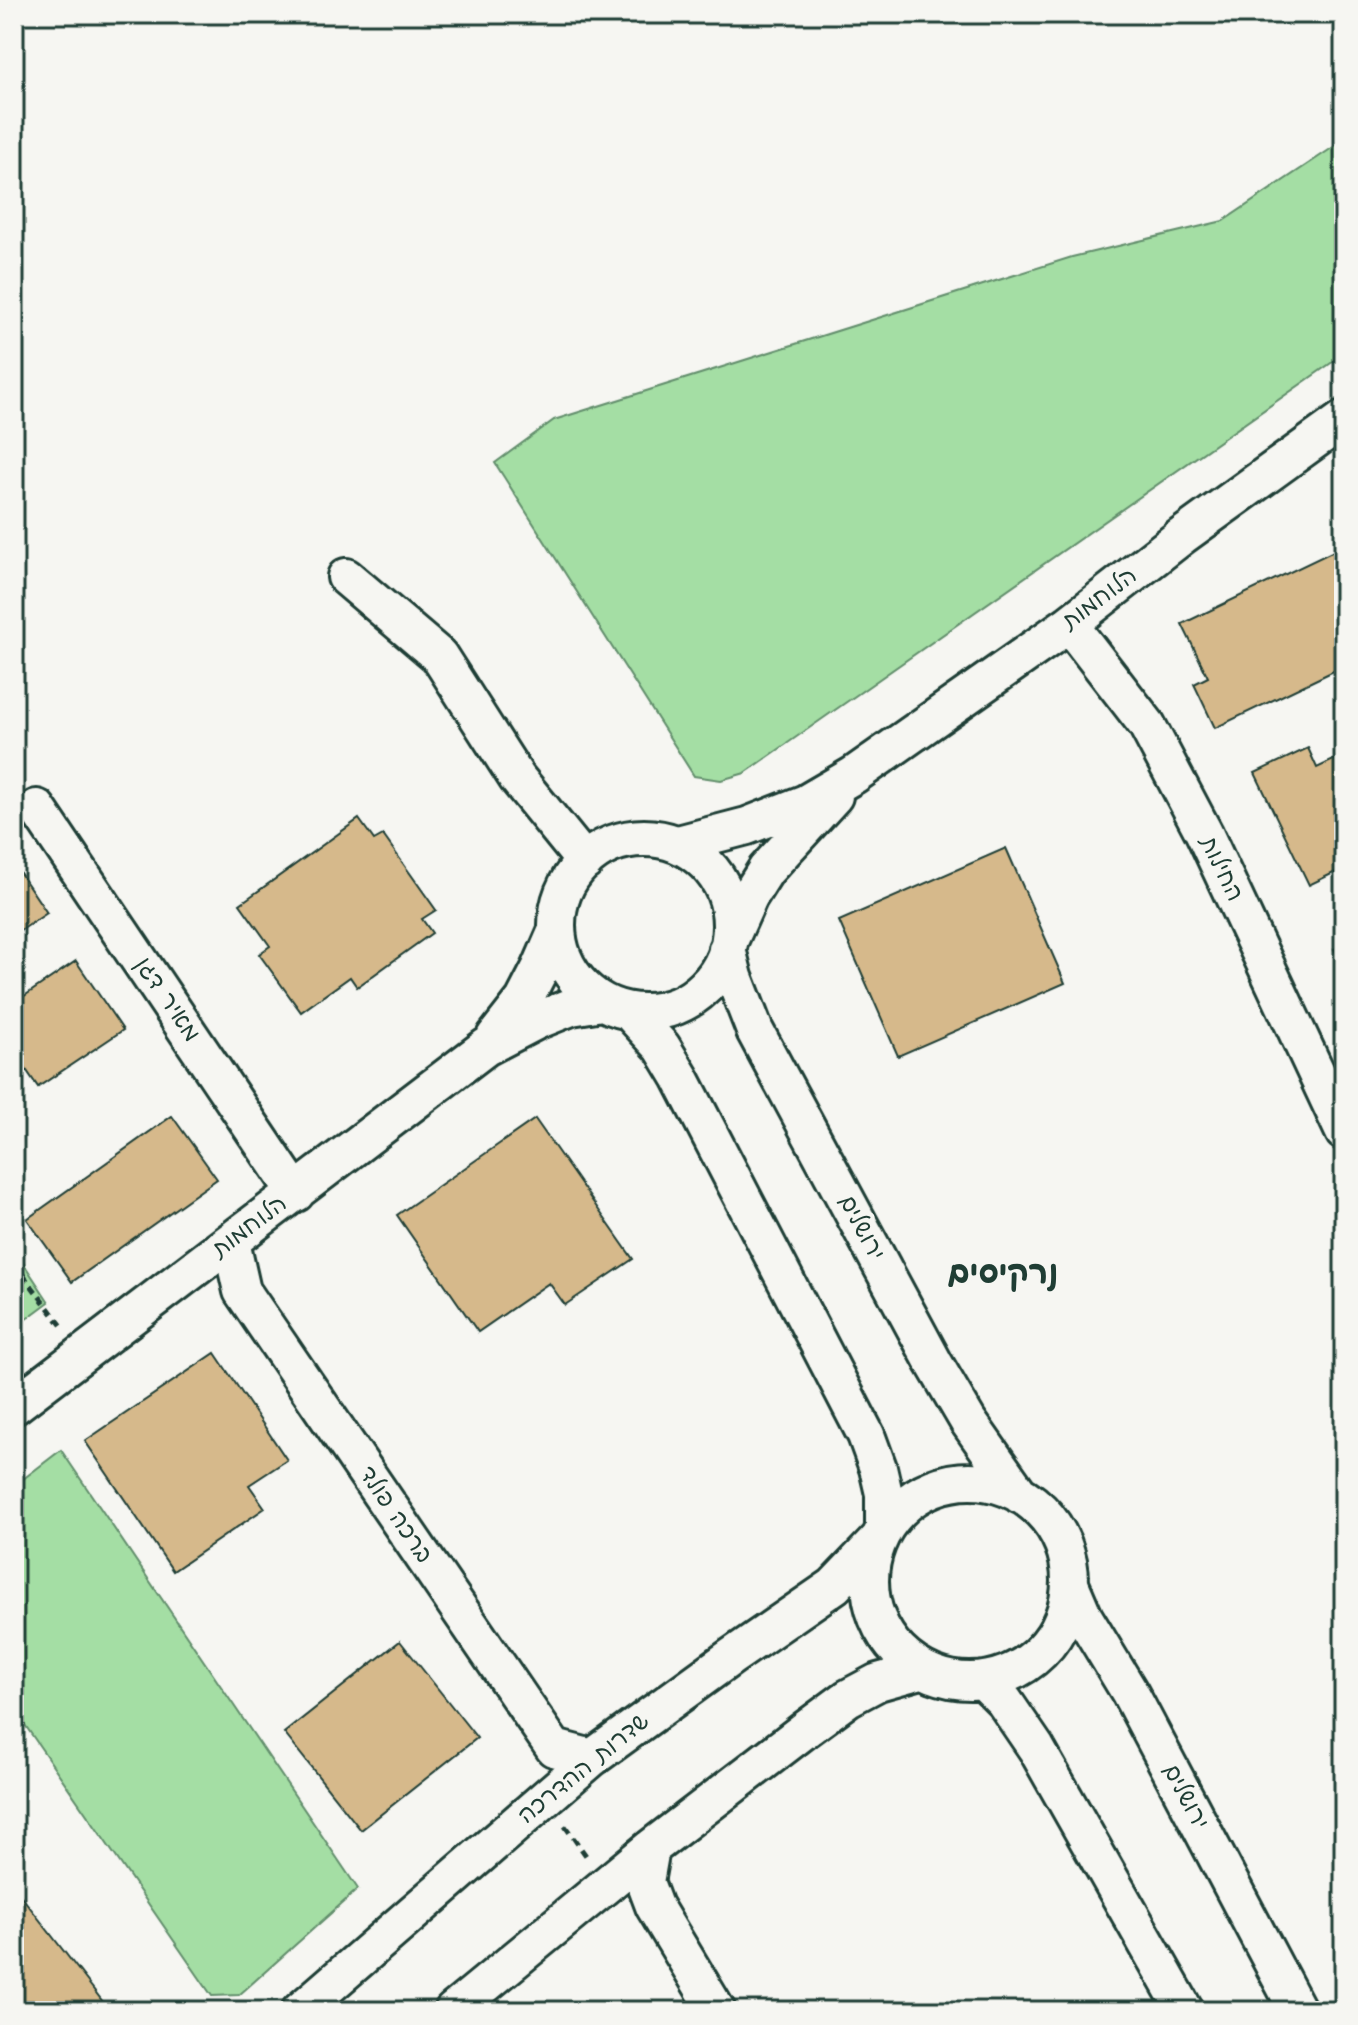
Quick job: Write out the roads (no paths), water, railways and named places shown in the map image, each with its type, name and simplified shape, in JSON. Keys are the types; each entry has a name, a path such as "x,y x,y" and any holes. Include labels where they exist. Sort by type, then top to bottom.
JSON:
{"street":[{"name":"הלוחמות","path":"678,844 747,826 806,803 854,775 1069,624 1182,536 1344,419"},
{"path":"346,577 439,656 517,778 585,862"},
{"name":"החילות","path":"1069,624 1147,725 1204,833 1344,1132"},
{"name":"הלוחמות","path":"729,943 749,897 766,870 854,775"},
{"name":"מאיר דגן","path":"37,808 296,1193"},
{"path":"616,1007 657,1012 684,1004 707,987 723,964 729,943 730,908 720,882 702,860 678,844 650,838 621,841 585,862 573,874 560,900 557,930 564,958 579,983 616,1007 662,1047 680,1077 866,1435 884,1494 881,1534"},
{"name":"הלוחמות","path":"486,1047 524,1000 557,930"},
{"name":"ירושלים","path":"729,943 734,977 746,1011 777,1072 934,1363 968,1421 1020,1495"},
{"name":"הלוחמות","path":"14,1406 486,1047 571,1007 616,1007"},
{"name":"ברכה פולד","path":"231,1242 242,1291 554,1748 592,1758"},
{"path":"976,1480 1008,1488 1020,1495 1036,1505 1057,1531 1069,1561 1070,1594 1060,1626 1042,1652 1016,1672 984,1681 951,1681 921,1670 894,1648 876,1619 869,1586 872,1552 887,1522 911,1498 942,1484 976,1480"},
{"name":"שדרות ההדרכה","path":"300,2011 592,1758 834,1586 881,1534"},
{"name":"ירושלים","path":"1070,1584 1084,1617 1130,1693 1298,2011"},
{"path":"453,2011 651,1848 848,1698 878,1682 921,1670"},
{"path":"984,1681 1004,1701 1036,1748 1185,2011"},
{"path":"651,1848 645,1882 654,1906 717,2011"}],"district":[{"name":"נרקיסים","path":"1003,1274"}]}
